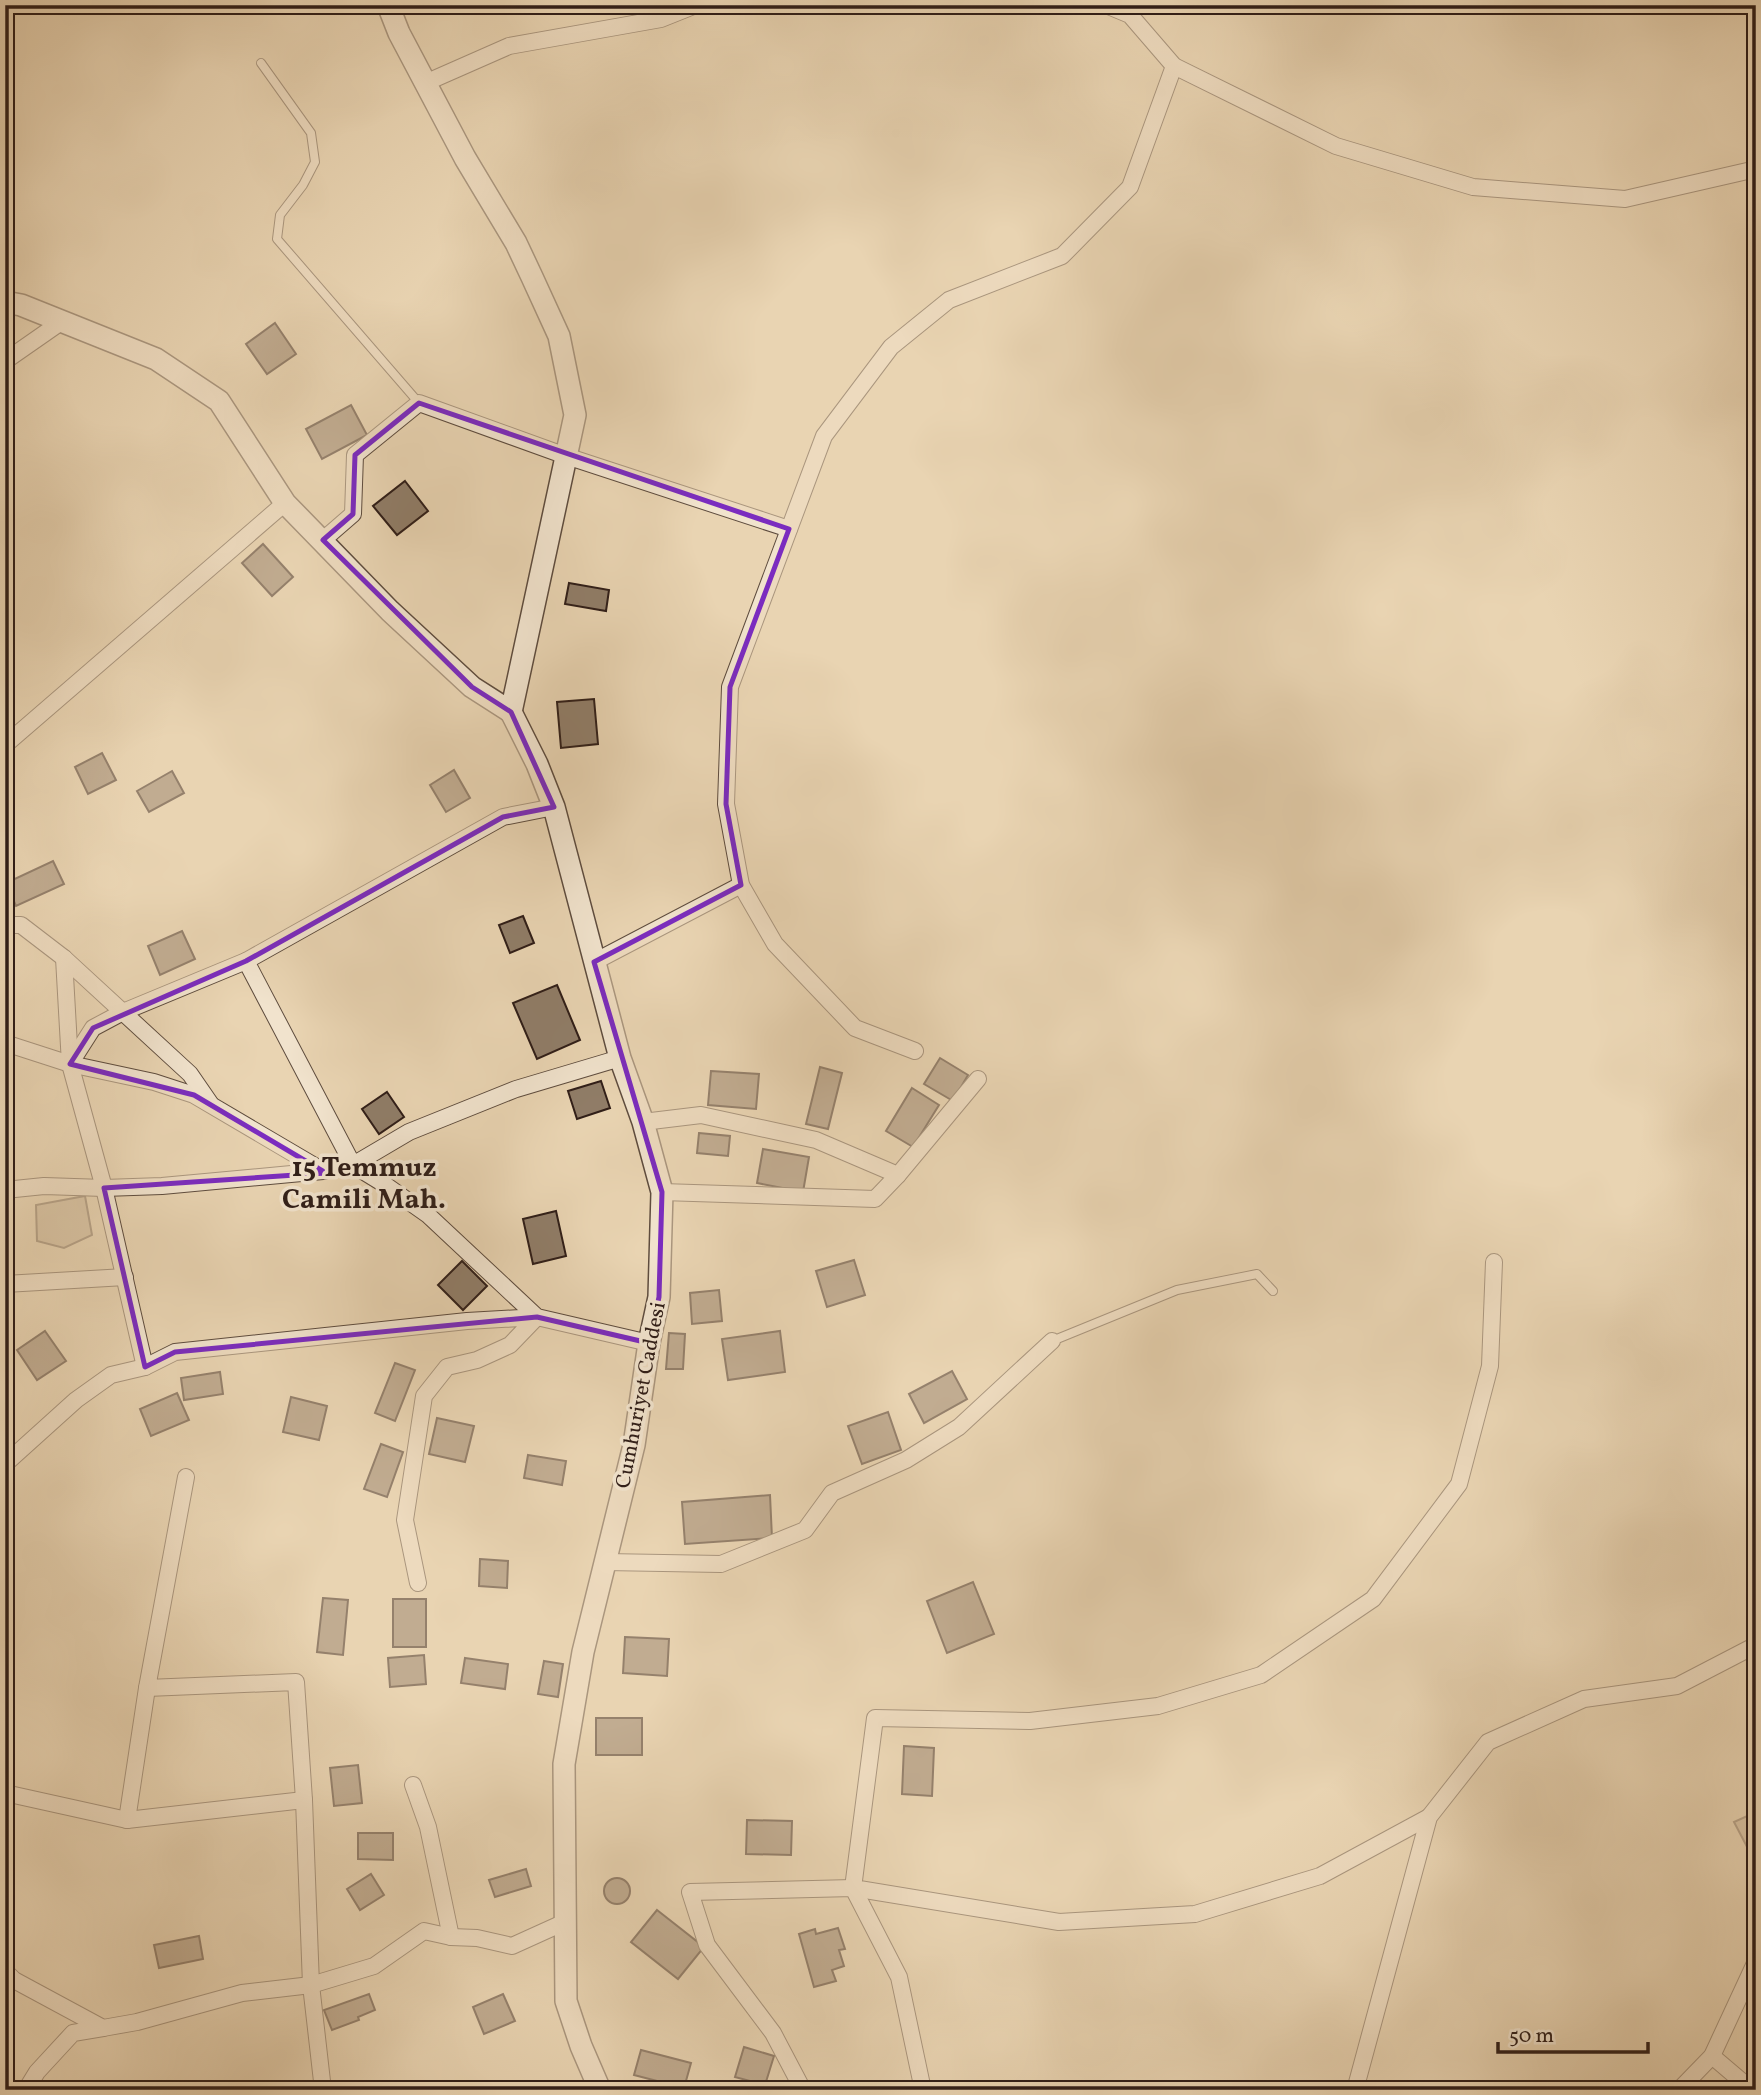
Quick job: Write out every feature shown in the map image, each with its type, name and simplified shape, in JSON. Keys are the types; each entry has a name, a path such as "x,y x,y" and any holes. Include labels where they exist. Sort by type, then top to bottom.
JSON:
{"street":[{"path":"5,302 21,305 156,359 219,401 285,503 390,611 472,687 511,712 575,415 559,336 516,243 465,158 388,5"},
{"path":"425,83 509,46 661,19 696,5"},
{"path":"1106,5 1130,15 1174,66 1336,146 1474,187 1625,199 1756,169"},
{"path":"915,1051 855,1028 775,944 741,885 726,804 730,687 824,436 891,347 949,300 1062,256 1130,187 1174,66"},
{"path":"5,361 61,322"},
{"path":"323,540 353,514 355,455 419,403 566,456 789,529"},
{"path":"5,745 285,503"},
{"name":"Cumhuriyet Caddesi","path":"511,712 537,764 554,807 620,1058 643,1122 662,1192 659,1297 649,1343 634,1445 583,1652 564,1764 566,2001 600,2090"},
{"path":"70,1064 93,1028 123,1012 246,961 503,817 554,807"},
{"path":"594,962 741,885"},
{"path":"5,925 21,925 64,958 190,1074 211,1105"},
{"path":"64,958 70,1064 104,1188 145,1367"},
{"path":"246,961 353,1166 428,1215 537,1317"},
{"path":"5,1043 70,1064 154,1082 194,1095 323,1171"},
{"path":"5,1190 44,1186 104,1188 187,1184 353,1166 421,1127 516,1090 620,1058"},
{"path":"662,1192 875,1199 978,1079"},
{"path":"643,1122 701,1115 816,1140 898,1175"},
{"path":"923,2090 900,1977 853,1888 875,1718 1030,1721 1158,1706 1261,1675 1373,1599 1459,1484 1490,1366 1494,1262"},
{"path":"5,1284 125,1277"},
{"path":"418,1583 405,1520 424,1396 447,1367 477,1360 510,1345 537,1317"},
{"path":"5,1464 76,1400 111,1375 145,1367 175,1352 467,1321 537,1317 649,1343"},
{"path":"605,1562 721,1564 805,1530 832,1493 906,1460 959,1427 1052,1342"},
{"path":"127,1820 147,1688 186,1477"},
{"path":"1355,2090 1429,1817 1488,1742 1584,1699 1677,1686 1756,1645"},
{"path":"147,1688 296,1682 304,1800 311,1985 323,2090"},
{"path":"414,1785 428,1827 451,1937"},
{"path":"5,1793 127,1820 304,1800"},
{"path":"803,2090 773,2033 707,1945 690,1892 853,1888 1059,1922 1195,1914 1320,1876 1429,1817"},
{"path":"26,2090 37,2072 73,2033 137,2022 242,1993 311,1985 374,1966 424,1931 512,1946 565,1922"},
{"path":"1679,2090 1712,2056 1756,1961"},
{"path":"5,1971 14,1980 103,2028"},
{"path":"1712,2056 1752,2090"}],"lane":[{"path":"261,63 311,133 314,162 303,185 280,215 277,239 419,403"},
{"path":"1052,1342 1177,1290 1257,1274 1273,1291"}],"highlighted area":[{"path":"419,403 789,529 730,687 726,804 741,885 594,962 662,1192 659,1297 649,1343 537,1317 175,1352 145,1367 104,1188 326,1173 194,1095 70,1064 93,1028 246,961 503,817 554,807 511,712 472,687 323,540 353,514 355,455"}],"shaded area":[{"path":"85,1196 92,1235 64,1248 37,1241 36,1205"},
{"path":"1756,1812 1756,1864 1734,1822"}],"building":[{"path":"275,323 296,354 267,374 246,344"},
{"path":"351,405 367,435 322,459 306,429"},
{"path":"405,481 428,511 397,535 373,506"},
{"path":"263,544 293,577 272,596 242,563"},
{"path":"569,583 609,590 606,611 565,604"},
{"path":"594,699 598,744 561,748 557,702"},
{"path":"102,753 116,780 88,794 75,767"},
{"path":"454,770 470,798 446,812 430,785"},
{"path":"172,771 184,793 149,812 137,791"},
{"path":"53,861 64,884 16,906 6,883"},
{"path":"523,916 534,943 510,953 499,925"},
{"path":"182,931 195,959 160,975 148,946"},
{"path":"557,985 580,1040 537,1059 513,1003"},
{"path":"940,1058 968,1075 953,1101 924,1084"},
{"path":"820,1067 842,1073 828,1129 806,1124"},
{"path":"711,1071 759,1074 756,1109 708,1105"},
{"path":"601,1081 610,1108 577,1119 568,1091"},
{"path":"912,1088 939,1105 913,1147 886,1131"},
{"path":"387,1092 404,1117 379,1134 362,1109"},
{"path":"699,1133 730,1136 728,1156 697,1153"},
{"path":"763,1149 809,1157 803,1192 757,1183"},
{"path":"556,1211 566,1256 533,1264 523,1219"},
{"path":"854,1260 865,1295 827,1307 816,1271"},
{"path":"462,1261 487,1286 463,1310 438,1285"},
{"path":"719,1290 722,1321 692,1324 690,1293"},
{"path":"45,1331 66,1361 37,1380 17,1350"},
{"path":"780,1331 785,1372 728,1380 722,1339"},
{"path":"669,1333 685,1334 683,1369 666,1369"},
{"path":"395,1363 415,1370 395,1421 375,1413"},
{"path":"952,1371 967,1399 924,1423 909,1394"},
{"path":"220,1372 223,1394 184,1400 181,1378"},
{"path":"177,1393 189,1420 151,1436 140,1409"},
{"path":"291,1397 327,1406 319,1440 283,1432"},
{"path":"888,1412 901,1450 862,1464 848,1426"},
{"path":"437,1418 474,1426 465,1462 429,1454"},
{"path":"381,1444 403,1452 387,1497 364,1489"},
{"path":"528,1455 566,1461 562,1485 524,1478"},
{"path":"770,1495 772,1538 685,1544 682,1502"},
{"path":"480,1559 508,1561 507,1588 479,1586"},
{"path":"973,1582 994,1634 947,1653 927,1601"},
{"path":"323,1598 348,1600 343,1655 317,1652"},
{"path":"393,1599 426,1599 426,1647 393,1647"},
{"path":"625,1637 669,1639 667,1676 623,1673"},
{"path":"424,1655 426,1684 390,1687 388,1658"},
{"path":"465,1658 508,1664 505,1689 461,1683"},
{"path":"544,1661 563,1664 558,1697 538,1694"},
{"path":"596,1718 642,1718 642,1755 596,1755"},
{"path":"904,1746 934,1748 932,1796 902,1794"},
{"path":"358,1765 362,1803 334,1806 330,1768"},
{"path":"747,1820 792,1821 791,1855 746,1854"},
{"path":"358,1833 393,1833 393,1860 358,1859"},
{"path":"526,1869 531,1886 495,1897 489,1880"},
{"path":"371,1874 384,1895 360,1910 347,1889"},
{"path":"617,1878 626,1882 630,1891 626,1900 617,1904 608,1900 604,1891 608,1882"},
{"path":"657,1910 704,1947 678,1979 631,1942"},
{"path":"838,1928 845,1949 839,1950 844,1966 832,1970 836,1981 814,1987 799,1934 815,1929 816,1934"},
{"path":"199,1936 203,1959 159,1968 154,1945"},
{"path":"369,1994 375,2010 358,2017 359,2020 332,2030 324,2010"},
{"path":"503,1994 515,2021 484,2034 473,2007"},
{"path":"744,2047 774,2056 765,2085 735,2077"},
{"path":"641,2050 691,2063 684,2088 634,2075"}],"district":[{"name":"15 Temmuz Camili Mah.","path":"364,1182"}]}
